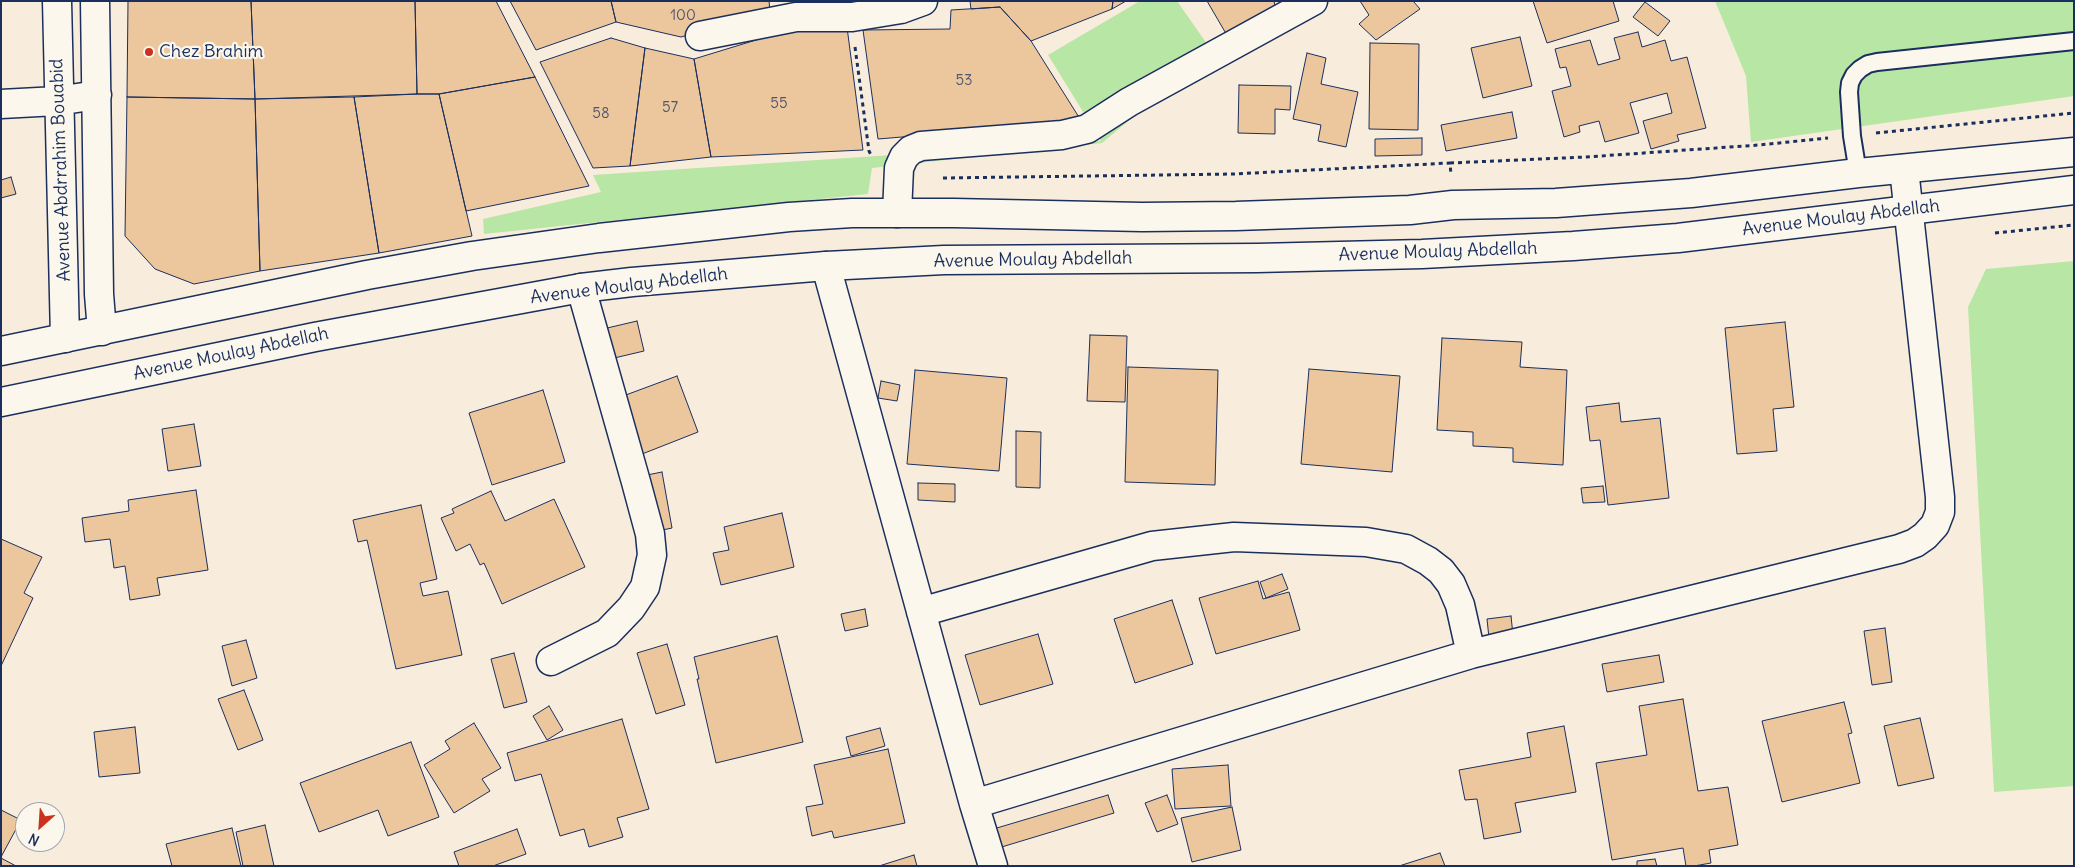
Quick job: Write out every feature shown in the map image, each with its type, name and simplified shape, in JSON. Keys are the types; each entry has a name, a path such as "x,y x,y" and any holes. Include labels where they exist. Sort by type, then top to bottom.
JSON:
{"street":[{"name":"Avenue Abdrrahim Bouabid","path":"56,1 65,338"},
{"name":"Avenue Abdrrahim Bouabid","path":"96,1 99,294 102,330"},
{"path":"700,36 794,9 852,17 901,8 923,1"},
{"path":"897,213 900,168 904,158 912,150 921,146 1062,135 1087,129 1129,102 1314,1"},
{"path":"1,104 97,95"},
{"path":"1,351 367,275 482,255 599,238 726,223 852,213 954,212 1142,217 1236,216 1410,210 1453,205 1556,203 1622,199 2074,152"},
{"path":"974,804 1471,654 1898,549 1915,543 1925,536 1934,525 1940,512 1940,497 1904,169"},
{"name":"Avenue Moulay Abdellah","path":"1,402 315,336 581,288 826,266 944,260 1393,255 1564,247 1678,238 2074,190"},
{"path":"826,266 974,804 993,866"},
{"path":"551,661 607,634 631,608 645,587 652,555 645,516 581,288"},
{"path":"921,612 1152,546 1234,537 1366,542 1406,549 1441,570 1451,584 1460,605 1471,654"}],"lane":[{"path":"1858,173 1852,136 1850,83 1854,75 1868,64 2074,41"}],"path":[{"path":"852,17 869,151 883,174 899,178 1233,174 1586,158 1759,145 2074,112"},
{"path":"1450,163 1453,205"}],"green space":[{"path":"1140,1 1177,1 1212,51 1102,143 872,168 868,194 484,234 483,219 601,192 593,175 1101,141 1048,55"},
{"path":"1715,1 2074,1 2074,96 1751,142 1746,76"},
{"path":"2074,261 2074,786 1994,792 1968,307 1986,269"}],"building":[{"path":"128,1 251,1 255,99 127,97"},
{"path":"251,1 415,1 417,94 255,99"},
{"path":"415,1 496,1 535,77 439,94 417,94"},
{"path":"510,1 611,1 616,22 536,50"},
{"path":"611,1 769,1 770,11 681,37 616,22"},
{"path":"797,1 891,1 888,6 798,5"},
{"path":"970,1 1113,1 1112,9 1031,41 1000,7 971,9"},
{"path":"1113,1 1126,1 1112,9"},
{"path":"1207,1 1274,1 1276,10 1228,37"},
{"path":"1360,1 1413,1 1420,9 1376,40 1359,24 1369,15"},
{"path":"1533,1 1613,1 1619,21 1547,43"},
{"path":"1645,2 1670,21 1658,36 1633,17"},
{"path":"1000,7 1031,41 1082,122 878,139 863,30 950,29 951,10"},
{"path":"847,27 863,150 711,157 694,59 792,29"},
{"path":"1638,32 1642,47 1665,40 1671,61 1687,57 1706,128 1677,135 1679,141 1651,149 1643,121 1672,113 1667,93 1630,103 1639,133 1605,142 1599,121 1579,126 1580,132 1564,137 1552,91 1571,86 1566,67 1560,68 1555,49 1590,40 1598,65 1620,59 1614,38"},
{"path":"1520,37 1532,86 1483,98 1471,48"},
{"path":"611,38 645,48 630,166 593,168 540,62"},
{"path":"1370,43 1419,44 1418,130 1369,129"},
{"path":"645,48 694,59 711,157 630,166"},
{"path":"1307,53 1326,58 1321,84 1358,92 1346,147 1318,141 1321,125 1293,119"},
{"path":"535,77 589,186 466,211 439,94"},
{"path":"1239,85 1291,86 1290,110 1275,109 1275,134 1238,133"},
{"path":"439,94 472,236 379,253 354,97"},
{"path":"127,97 255,99 260,271 194,284 155,269 125,236"},
{"path":"354,97 379,253 260,271 255,99"},
{"path":"1512,112 1517,138 1446,151 1441,125"},
{"path":"1422,138 1422,155 1375,156 1375,139"},
{"path":"11,177 16,194 1,198 1,180"},
{"path":"637,321 644,351 610,359 603,329"},
{"path":"1785,322 1794,407 1773,409 1777,451 1737,454 1725,328"},
{"path":"1090,335 1127,336 1125,402 1087,401"},
{"path":"1442,338 1522,342 1520,367 1567,370 1563,465 1513,462 1513,448 1473,446 1473,432 1437,430"},
{"path":"1128,367 1218,370 1215,485 1125,482"},
{"path":"1309,369 1400,376 1392,472 1301,464"},
{"path":"915,370 1007,378 999,471 907,464"},
{"path":"677,376 698,432 637,456 615,399"},
{"path":"881,381 900,385 897,401 878,398"},
{"path":"543,390 565,462 492,485 469,413"},
{"path":"1619,403 1621,422 1660,418 1669,498 1608,505 1600,440 1590,441 1586,407"},
{"path":"194,424 201,466 168,471 162,429"},
{"path":"1016,431 1041,432 1040,488 1016,487"},
{"path":"662,472 672,528 653,532 642,476"},
{"path":"918,483 955,484 955,502 918,500"},
{"path":"1603,486 1605,502 1583,503 1581,488"},
{"path":"196,490 208,570 157,578 160,595 130,600 125,566 114,568 110,539 85,542 82,518 129,511 128,500"},
{"path":"491,491 505,521 554,499 585,567 502,604 484,563 480,565 470,544 456,551 441,518 454,513 452,509"},
{"path":"421,505 437,579 420,583 423,596 448,591 462,655 396,669 367,540 358,542 353,520"},
{"path":"782,513 794,567 721,585 713,553 729,550 724,527"},
{"path":"1,539 42,557 24,593 33,598 1,666"},
{"path":"1282,574 1288,589 1266,598 1260,582"},
{"path":"1258,581 1263,599 1289,592 1300,630 1216,654 1199,598"},
{"path":"1172,600 1193,664 1135,683 1114,619"},
{"path":"865,609 868,626 845,631 841,614"},
{"path":"1511,616 1513,635 1489,638 1487,619"},
{"path":"1885,628 1892,682 1872,685 1864,631"},
{"path":"1038,634 1053,684 980,705 965,655"},
{"path":"777,636 803,742 716,763 697,679 699,679 694,657"},
{"path":"246,640 257,678 232,686 222,646"},
{"path":"667,644 685,705 656,714 637,653"},
{"path":"514,653 527,702 504,708 491,659"},
{"path":"1659,655 1664,682 1607,692 1602,664"},
{"path":"244,690 263,740 238,750 218,699"},
{"path":"1683,699 1698,791 1728,787 1738,845 1709,850 1711,863 1694,866 1686,866 1683,848 1612,860 1596,763 1647,755 1639,706"},
{"path":"1844,702 1852,733 1848,734 1860,783 1782,802 1762,721"},
{"path":"549,706 563,730 547,740 533,716"},
{"path":"1920,718 1934,778 1898,786 1884,726"},
{"path":"622,719 649,809 617,818 623,837 589,847 584,829 560,836 541,774 515,781 507,753"},
{"path":"474,723 501,768 482,779 490,791 454,813 424,765 450,749 445,741"},
{"path":"1564,726 1576,792 1515,803 1521,832 1484,839 1477,799 1465,800 1459,770 1531,757 1527,733"},
{"path":"135,727 140,773 99,777 94,732"},
{"path":"880,728 885,746 851,756 846,737"},
{"path":"411,742 439,817 388,836 378,810 319,832 300,783"},
{"path":"888,749 905,823 834,838 832,831 812,836 806,807 823,804 814,765"},
{"path":"1228,765 1231,806 1175,809 1172,769"},
{"path":"1108,795 1114,813 995,849 990,830"},
{"path":"1167,795 1178,824 1157,832 1145,803"},
{"path":"1232,807 1241,850 1192,862 1181,818"},
{"path":"1,810 15,817 15,831 1,857"},
{"path":"265,825 274,866 243,866 236,832"},
{"path":"232,828 241,866 172,866 166,844"},
{"path":"517,829 526,854 493,866 459,866 454,852"},
{"path":"1440,853 1445,866 1399,866"},
{"path":"914,855 917,866 879,866"},
{"path":"1,858 16,866 1,866"},
{"path":"1655,859 1657,866 1637,866 1637,861"}],"place":[{"name":"Chez Brahim","path":"149,52"}]}
